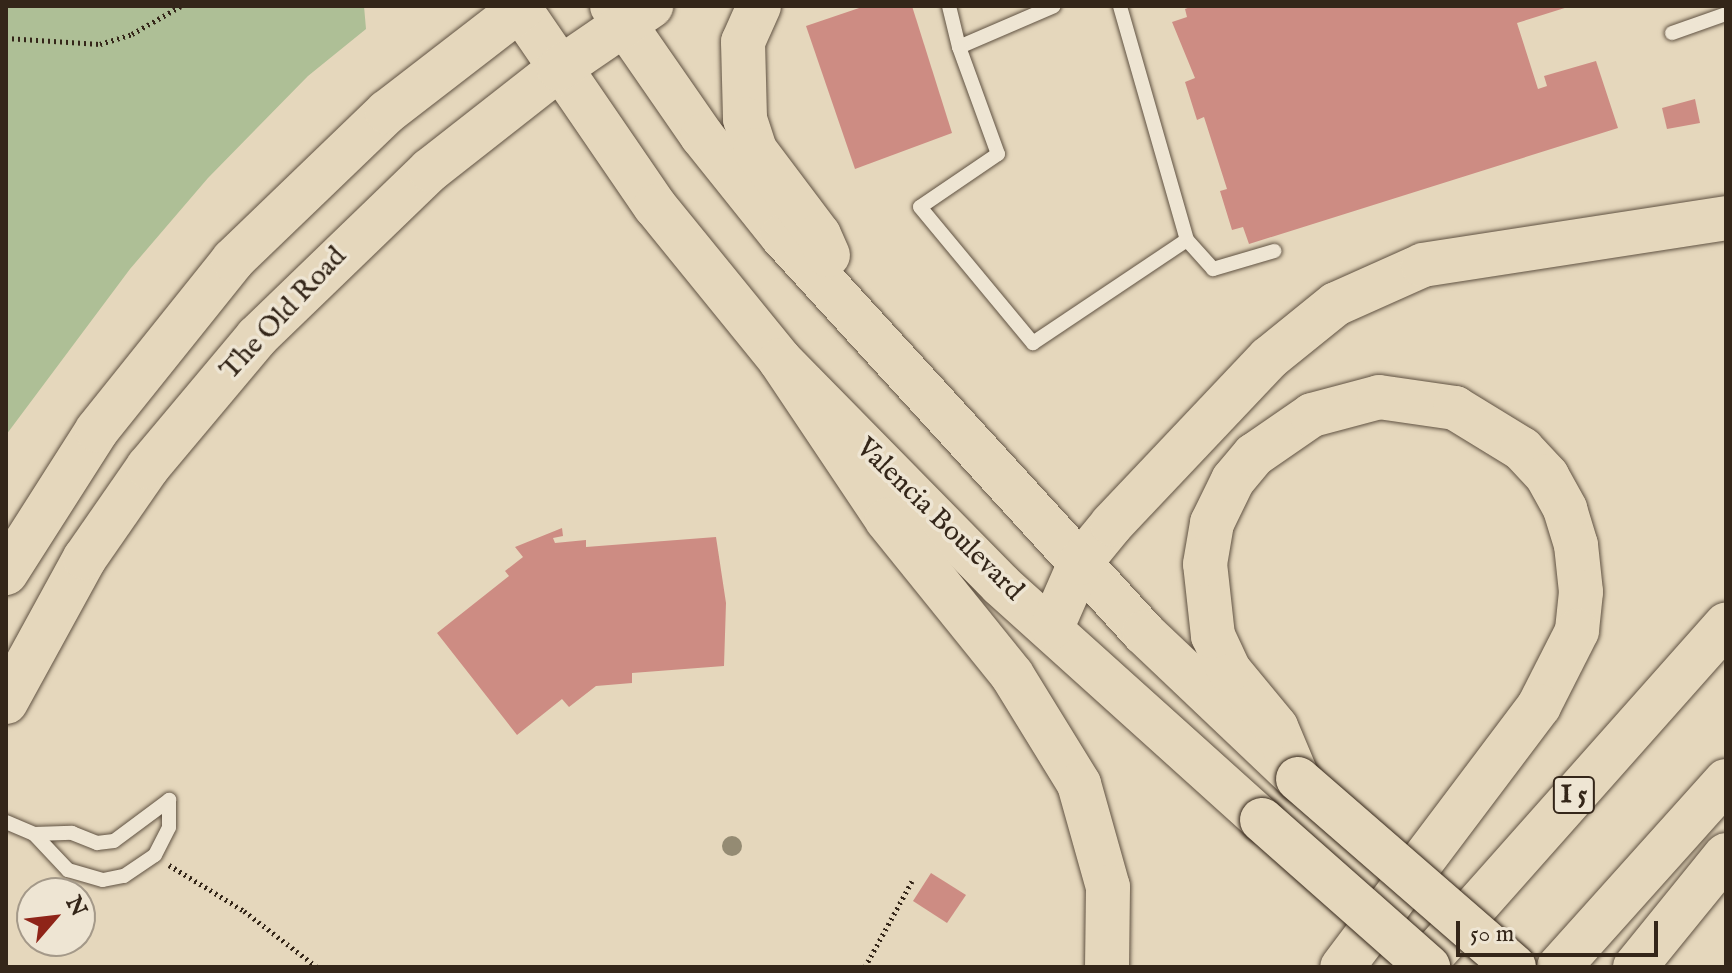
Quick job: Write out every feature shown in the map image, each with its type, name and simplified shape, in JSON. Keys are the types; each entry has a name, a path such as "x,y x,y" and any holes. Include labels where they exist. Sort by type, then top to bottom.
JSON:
{"main road":[{"path":"759,6 743,42 745,119 755,150 819,235 855,316"},
{"path":"6,573 97,430 233,260 387,112 522,7"},
{"name":"Valencia Boulevard","path":"522,7 559,69 655,206 780,360 934,520 1425,967"},
{"path":"629,12 739,185 1144,633 1298,779 1514,967"},
{"name":"The Old Road","path":"6,702 85,558 148,467 257,337 386,209 629,12"},
{"path":"1052,627 1080,563 1269,358 1294,334 1370,285 1423,265 1726,218"},
{"path":"780,360 887,520 1012,675 1079,784 1108,887 1107,967"},
{"path":"1298,779 1276,727 1229,670 1213,636 1205,564 1212,523 1233,480 1254,455 1312,415 1379,397 1455,408 1522,449 1547,476 1565,509 1576,545 1581,592 1577,631 1539,706 1342,967"},
{"name":"I 5","path":"1425,967 1726,624"},
{"path":"1559,967 1726,781"},
{"path":"1635,967 1726,855"}],"lane":[{"path":"949,6 959,47 998,154 920,207 1033,343 1187,240"},
{"path":"959,47 1054,6"},
{"path":"1120,6 1187,240 1213,269 1274,251"},
{"path":"1672,33 1726,14"},
{"path":"6,822 34,834 68,870 103,880 124,876 155,855 169,827 169,800 114,841 97,843 72,833 34,834"}],"path":[{"path":"6,38 100,44 132,34 181,6"},
{"path":"155,855 244,911 317,967"},
{"path":"865,967 912,881"}],"green space":[{"path":"6,6 364,6 366,29 308,76 208,178 130,269 6,435"}],"building":[{"path":"865,6 912,6 952,133 855,169 806,26"},
{"path":"1193,6 1571,6 1517,23 1538,89 1547,86 1544,76 1596,61 1618,128 1249,244 1243,227 1232,230 1220,191 1227,189 1204,117 1197,120 1185,82 1195,78 1172,22 1187,17 1185,9"},
{"path":"1695,99 1700,123 1667,129 1662,108"},
{"path":"562,528 563,536 553,538 555,543 586,540 586,547 716,537 726,603 724,666 632,673 632,683 596,686 569,707 562,699 517,735 437,633 509,576 505,571 523,557 515,547"},
{"path":"931,873 966,895 947,923 913,901"}]}
